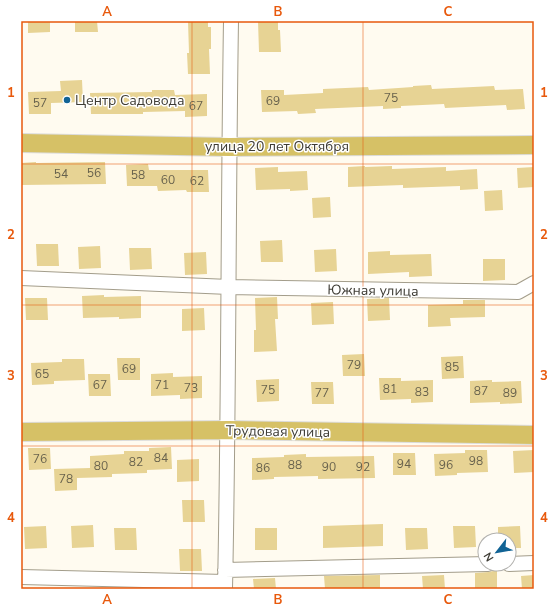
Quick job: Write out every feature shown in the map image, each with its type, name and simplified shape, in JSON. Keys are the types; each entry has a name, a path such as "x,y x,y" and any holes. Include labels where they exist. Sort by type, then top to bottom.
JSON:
{"main road":[{"name":"улица 20 лет Октября","path":"21,143 229,147 534,145"},
{"name":"Трудовая улица","path":"21,432 228,430 534,435"}],"street":[{"path":"225,580 228,430 231,21"},
{"name":"Южная улица","path":"21,278 229,287 518,292 534,283"},
{"path":"517,564 534,563"},
{"path":"21,577 225,580 477,565"}],"building":[{"path":"28,21 50,21 50,32 28,33"},
{"path":"75,21 97,21 98,32 75,32"},
{"path":"188,21 208,21 208,27 211,27 211,49 209,49 210,74 188,74"},
{"path":"258,21 278,21 281,52 259,52"},
{"path":"82,80 83,102 51,103 51,114 29,114 28,92 61,91 60,81"},
{"path":"431,85 432,89 494,86 495,90 523,89 525,109 507,110 506,105 445,108 444,104 401,106 401,108 383,109 383,106 315,109 316,113 298,114 297,111 262,112 261,90 284,90 284,95 323,93 323,89 368,87 369,90"},
{"path":"152,90 174,90 175,95 207,94 207,116 185,117 185,111 143,112 143,114 91,114 90,93 152,92"},
{"path":"105,162 106,184 21,185 21,163"},
{"path":"148,164 149,170 208,170 209,192 187,192 186,190 158,191 157,186 127,186 126,165"},
{"path":"392,166 392,169 446,167 446,171 477,169 478,189 460,190 460,186 403,188 403,185 348,187 348,167"},
{"path":"278,167 278,172 307,171 308,190 256,190 255,168"},
{"path":"534,167 534,187 518,188 517,168"},
{"path":"502,190 503,210 485,211 484,191"},
{"path":"330,197 331,217 313,218 312,198"},
{"path":"282,240 283,262 261,262 260,241"},
{"path":"36,244 58,244 59,266 37,266"},
{"path":"100,246 101,268 79,269 78,247"},
{"path":"129,248 151,248 152,269 130,270"},
{"path":"336,249 337,271 315,272 314,250"},
{"path":"390,251 390,255 431,254 432,276 409,277 409,272 368,274 368,252"},
{"path":"206,252 207,274 185,275 184,253"},
{"path":"483,259 505,259 505,280 483,281"},
{"path":"104,295 104,297 141,296 141,318 83,318 82,296"},
{"path":"277,297 278,319 275,319 277,351 254,352 254,330 256,330 255,298"},
{"path":"25,298 47,298 48,320 26,320"},
{"path":"389,298 390,320 368,321 367,299"},
{"path":"463,300 485,300 485,317 450,318 451,326 428,327 428,305 463,304"},
{"path":"333,302 334,324 312,325 311,303"},
{"path":"204,308 205,330 182,331 182,309"},
{"path":"364,354 365,376 343,376 342,355"},
{"path":"463,356 464,378 442,379 441,357"},
{"path":"117,358 140,358 140,380 118,380"},
{"path":"62,359 84,359 85,380 54,381 54,384 32,385 31,363 62,362"},
{"path":"173,373 173,377 202,376 202,398 180,399 180,395 151,396 151,374"},
{"path":"88,374 110,374 111,396 89,396"},
{"path":"379,378 401,378 401,381 433,380 433,402 411,403 411,399 380,400"},
{"path":"279,379 279,401 257,402 256,380"},
{"path":"492,380 492,382 521,381 522,403 470,403 470,381"},
{"path":"311,382 333,382 334,404 312,404"},
{"path":"171,447 172,469 147,470 147,473 112,474 112,477 77,478 77,490 55,491 54,469 90,468 90,456 124,454 124,451 149,451 149,448"},
{"path":"28,448 50,448 51,469 29,470"},
{"path":"465,450 487,450 488,472 457,473 457,475 435,476 434,454 465,453"},
{"path":"534,450 534,472 514,473 513,451"},
{"path":"393,453 415,453 416,475 393,475"},
{"path":"306,454 306,457 374,456 375,478 318,479 318,476 274,477 274,479 252,480 252,458 284,457 284,455"},
{"path":"199,459 199,481 177,482 177,460"},
{"path":"182,500 204,500 205,522 183,522"},
{"path":"383,524 383,546 323,548 323,526"},
{"path":"93,525 94,547 72,548 71,526"},
{"path":"46,526 47,548 25,549 24,527"},
{"path":"453,526 475,526 476,547 454,548"},
{"path":"520,526 521,548 517,548 517,532 498,532 498,527"},
{"path":"114,528 136,528 137,550 115,550"},
{"path":"255,528 277,528 277,550 255,550"},
{"path":"405,528 427,528 428,549 406,550"},
{"path":"179,549 201,549 202,571 180,571"},
{"path":"497,572 497,589 475,589 475,573"},
{"path":"380,575 380,589 325,589 324,576"},
{"path":"444,575 445,589 423,589 422,576"},
{"path":"534,575 534,589 522,589 521,576"},
{"path":"275,578 276,589 254,589 253,579"}],"place":[{"name":"Центр Садовода","path":"67,100"}]}
